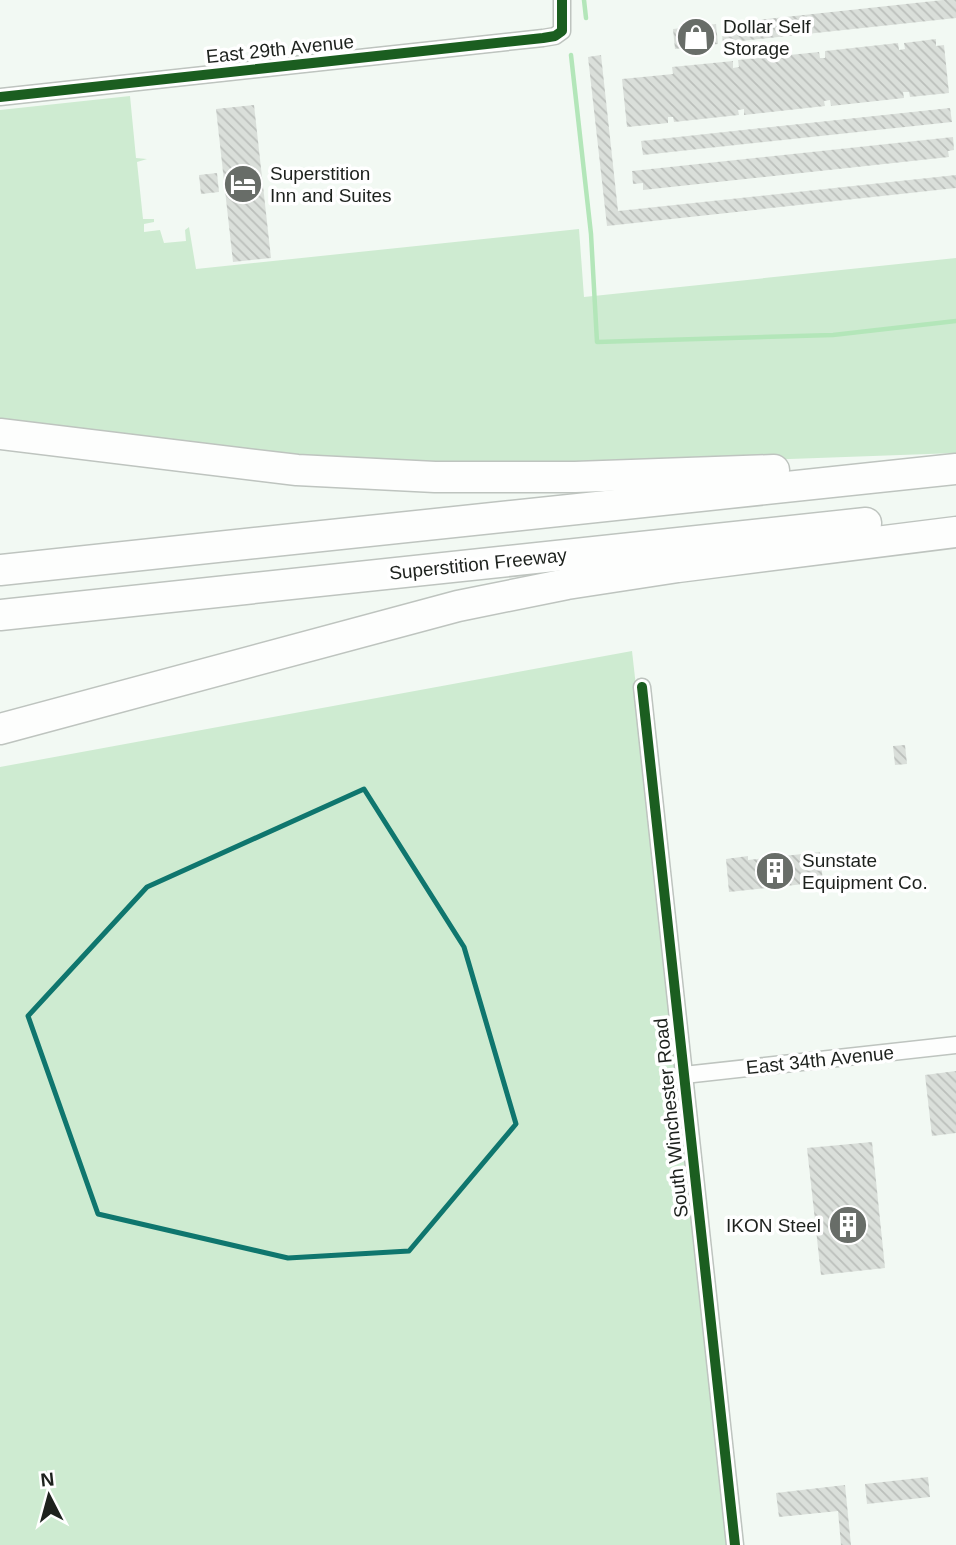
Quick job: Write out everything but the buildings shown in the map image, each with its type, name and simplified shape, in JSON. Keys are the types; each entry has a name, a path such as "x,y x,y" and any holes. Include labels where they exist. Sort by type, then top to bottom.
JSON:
{"highway":[{"path":"0,435 297,470 435,477 575,477 956,467"},
{"path":"0,570 956,467"},
{"name":"Superstition Freeway","path":"0,615 956,513"},
{"path":"0,729 127,693 485,601 567,584 678,567 956,532"}],"street":[{"name":"East 29th Avenue","path":"0,97 555,36 562,31 562,0"},
{"name":"South Winchester Road","path":"642,687 735,1545"},
{"name":"East 34th Avenue","path":"684,1075 956,1045"}],"highlighted area":[{"path":"364,789 464,947 516,1124 409,1251 288,1258 98,1214 28,1016 147,887"}],"green space":[{"path":"130,96 136,158 147,159 137,162 143,219 154,219 154,222 144,224 144,232 160,230 164,243 186,241 185,230 189,227 196,269 579,229 584,297 956,258 956,453 592,466 387,467 0,418 0,110"},
{"path":"632,651 733,1545 0,1545 0,767"}],"waterway":[{"path":"584,0 586,18"},
{"path":"571,55 591,234 597,342 833,335 956,321"}],"cycle path":[{"path":"0,97 555,36 562,31 562,0"},
{"path":"642,687 735,1545"}],"place":[{"name":"Dollar Self Storage","path":"696,37"},
{"name":"Superstition Inn and Suites","path":"243,184"},
{"name":"Sunstate Equipment Co.","path":"775,871"},
{"name":"IKON Steel","path":"848,1225"}]}
